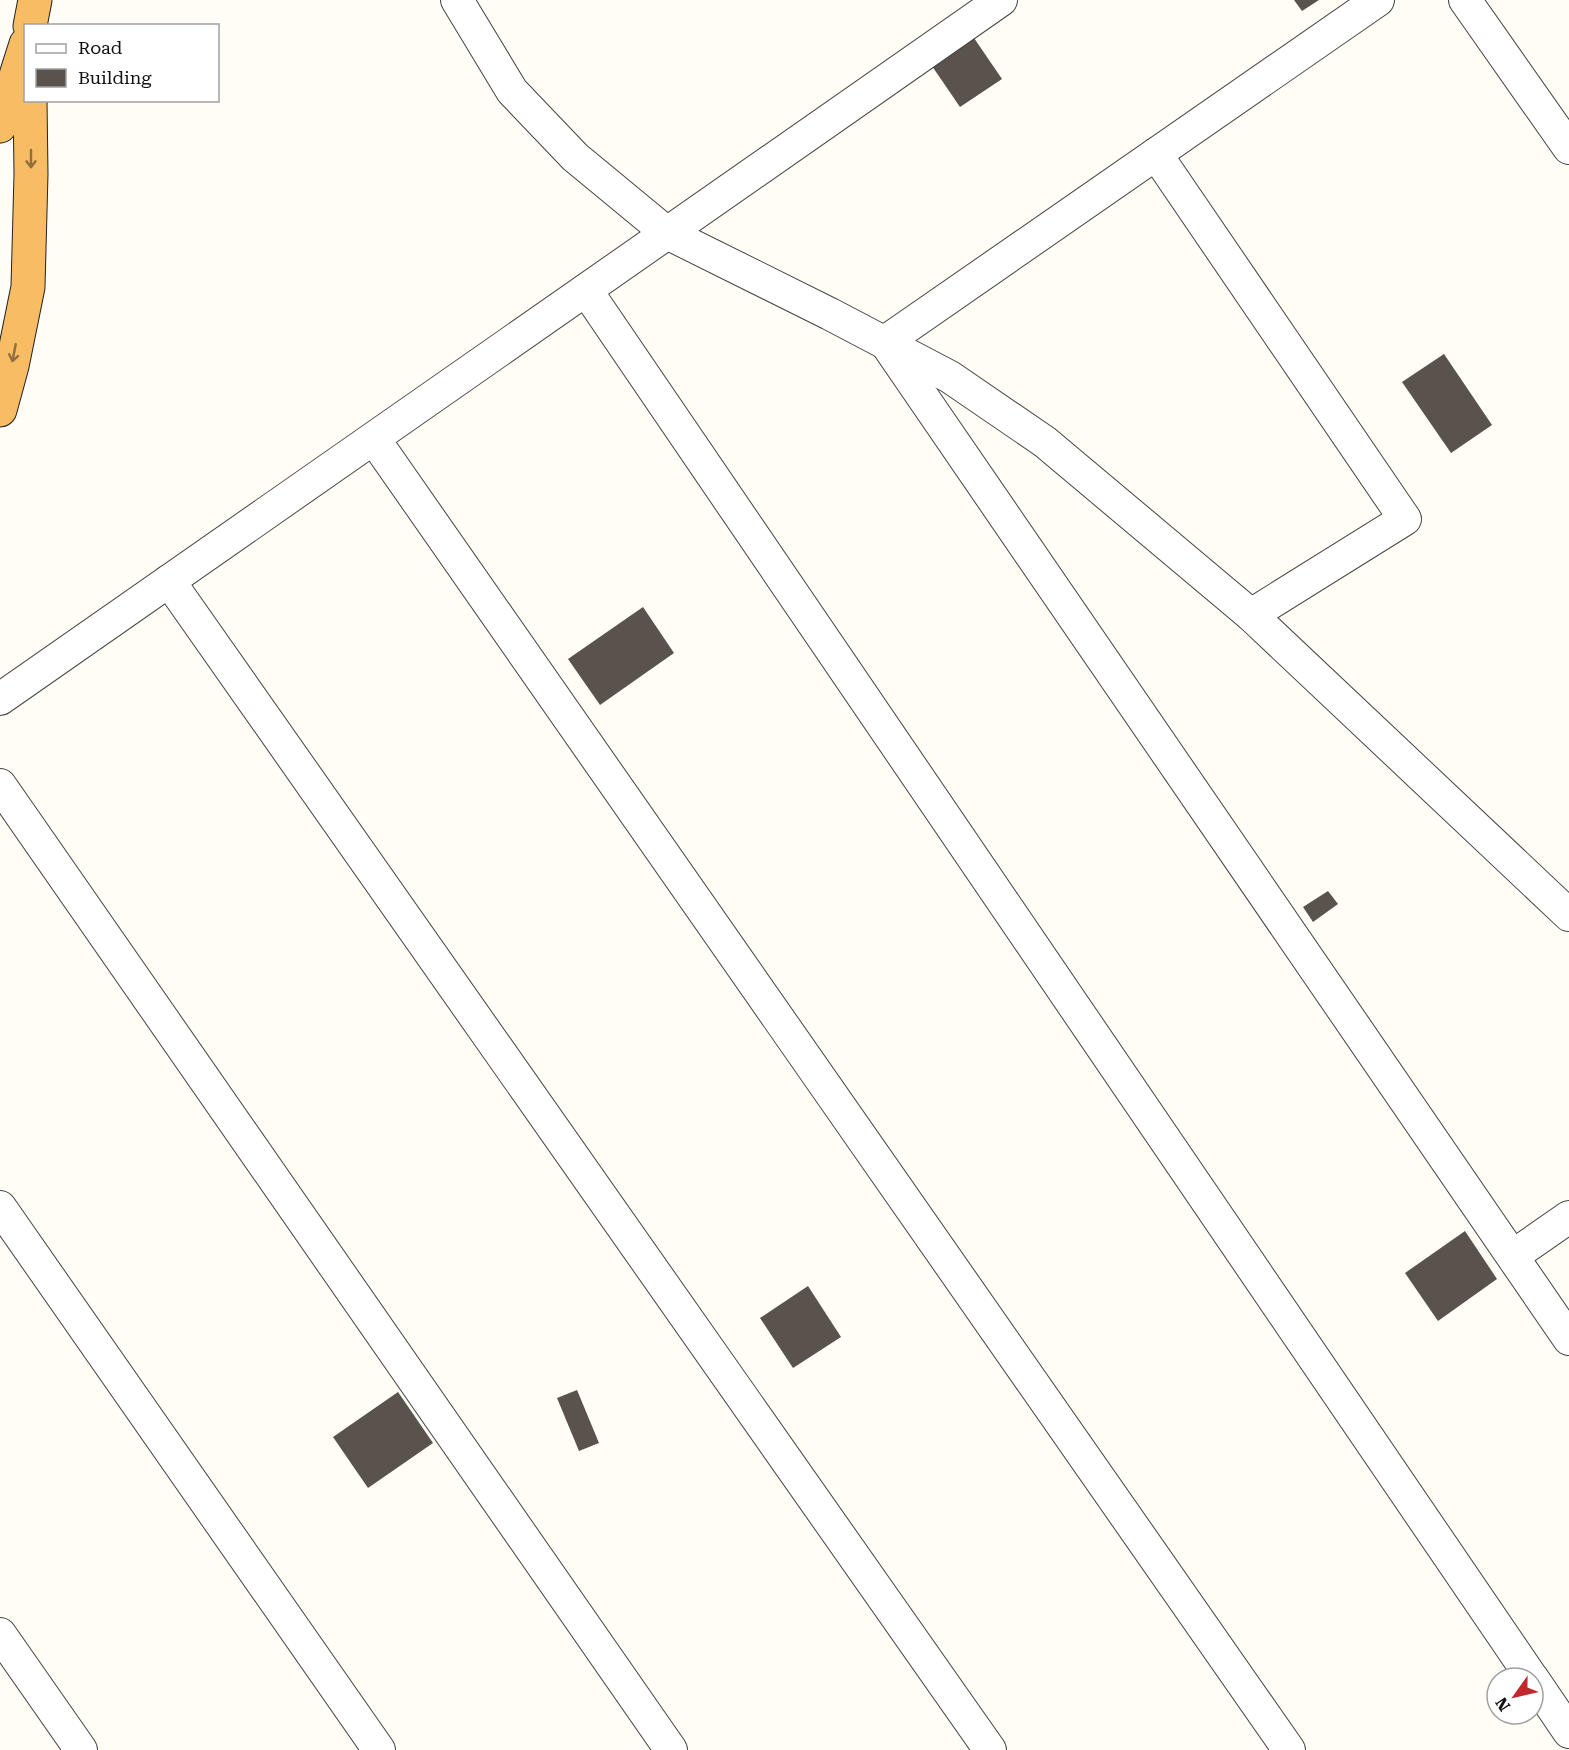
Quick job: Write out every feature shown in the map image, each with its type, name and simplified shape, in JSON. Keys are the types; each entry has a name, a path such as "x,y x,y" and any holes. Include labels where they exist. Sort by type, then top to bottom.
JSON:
{"highway":[{"path":"30,24 35,0"},
{"path":"0,126 24,50"},
{"path":"0,410 12,366 28,287 30,102"}],"street":[{"path":"457,0 512,91 575,157 667,233 950,377 1045,442 1251,615 1569,915"},
{"path":"0,699 1001,0"},
{"path":"885,342 1378,0"},
{"path":"1466,0 1569,148"},
{"path":"1156,154 1405,519 1251,615"},
{"path":"586,290 1525,1666"},
{"path":"885,342 1569,1339"},
{"path":"374,439 1289,1750"},
{"path":"170,581 990,1750"},
{"path":"0,785 671,1750"},
{"path":"0,1207 379,1750"},
{"path":"1513,1256 1569,1217"},
{"path":"0,1635 81,1750"},
{"path":"1545,1696 1569,1732"}],"building":[{"path":"1294,0 1319,0 1302,11"},
{"path":"961,19 1002,79 960,107 919,47"},
{"path":"1444,354 1492,425 1451,453 1402,382"},
{"path":"643,607 674,653 600,705 568,659"},
{"path":"1328,891 1338,904 1313,922 1303,907"},
{"path":"1465,1231 1497,1279 1438,1321 1405,1273"},
{"path":"808,1286 841,1337 793,1368 760,1318"},
{"path":"577,1390 599,1443 579,1451 557,1398"},
{"path":"398,1392 433,1443 368,1488 333,1437"}]}
